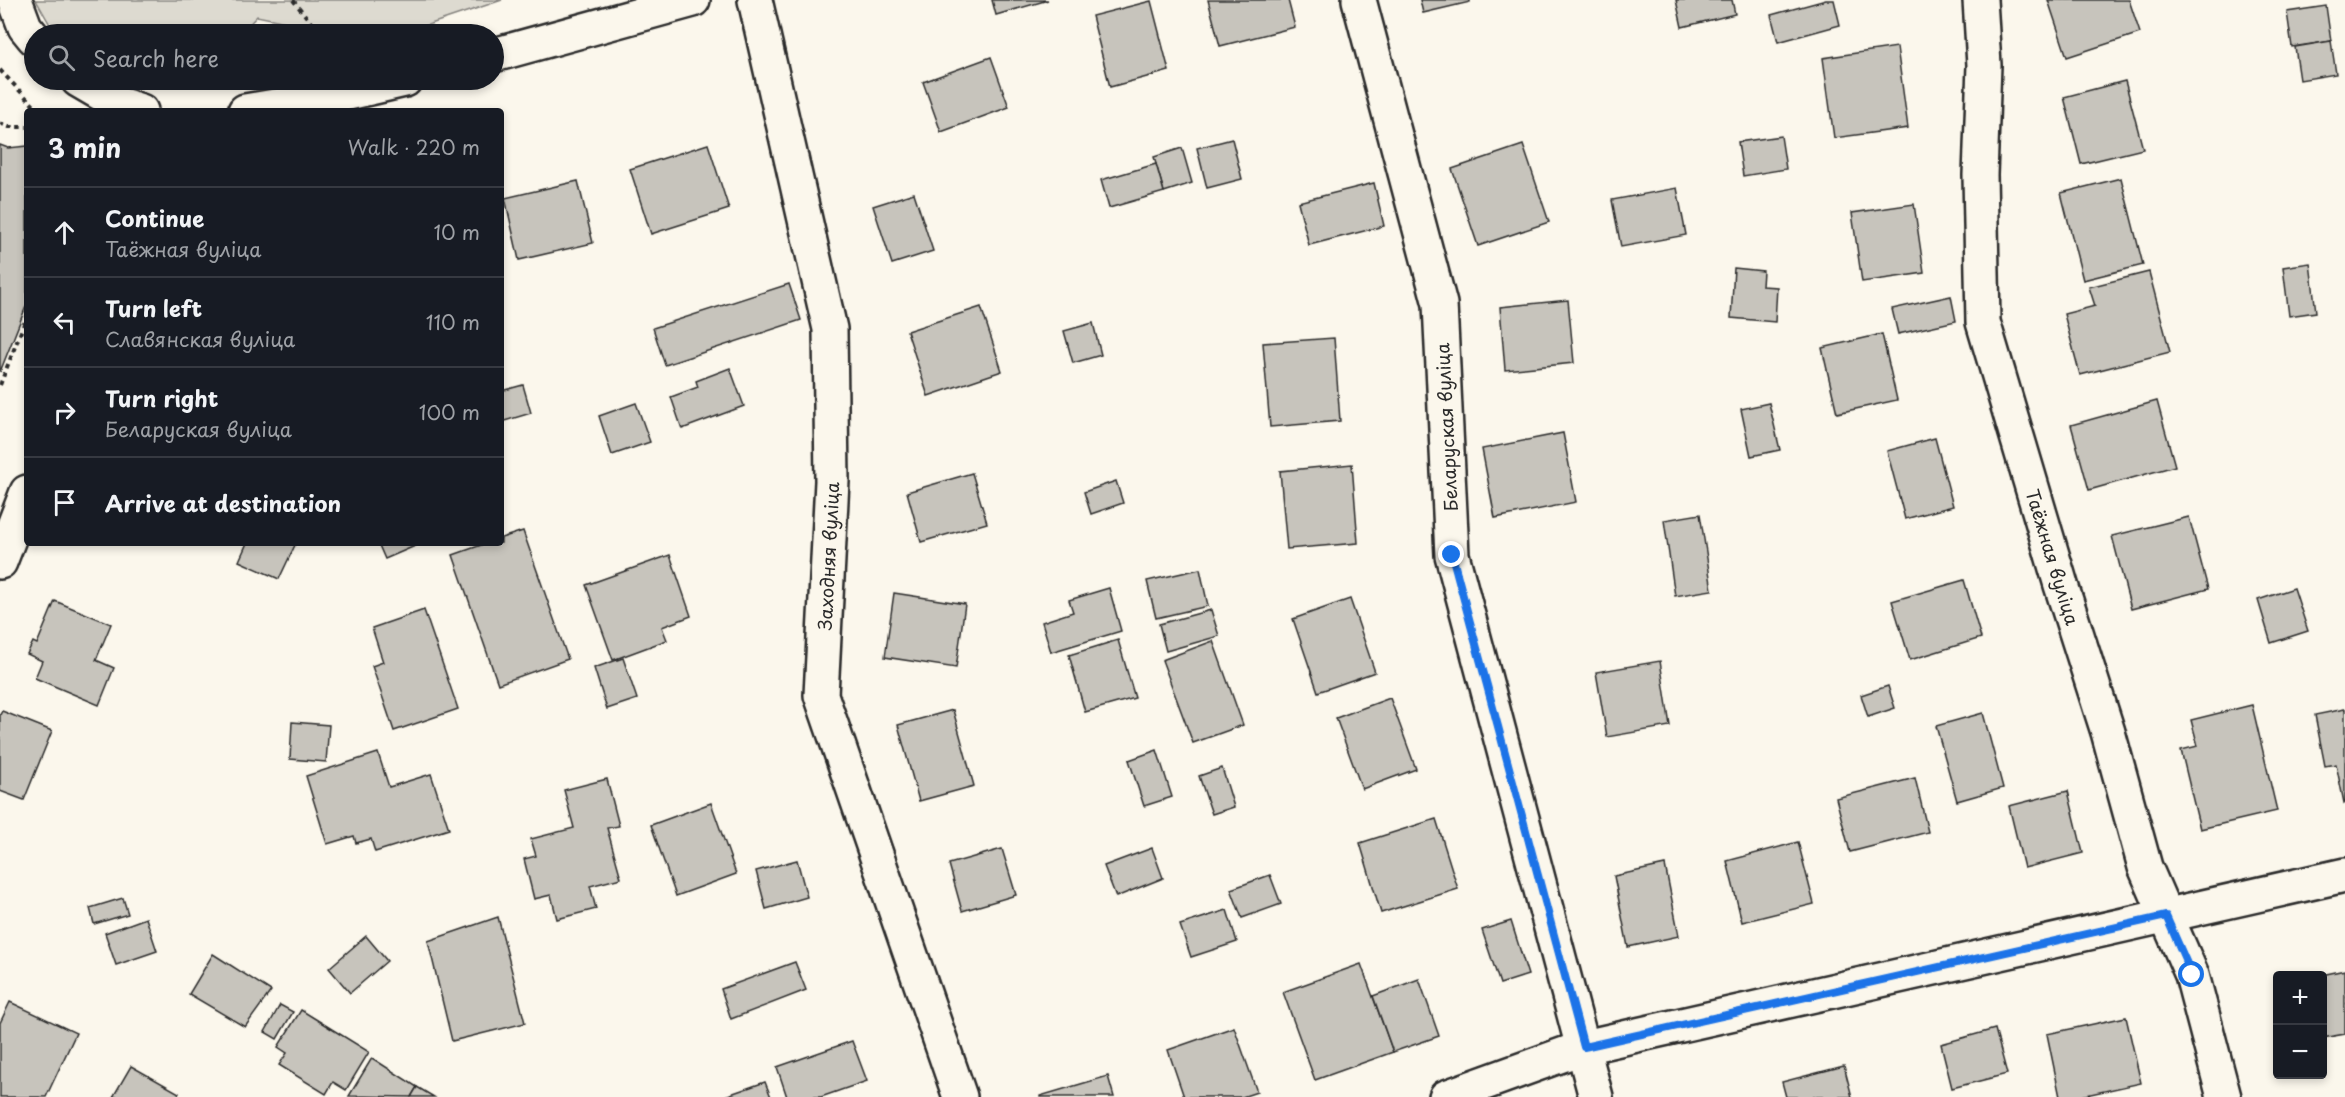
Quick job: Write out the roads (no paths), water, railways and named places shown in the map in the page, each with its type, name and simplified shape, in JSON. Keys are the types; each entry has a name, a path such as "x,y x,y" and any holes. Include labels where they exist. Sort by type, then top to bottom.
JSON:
{"street":[{"path":"15,0 24,24"},
{"path":"504,52 693,0"},
{"name":"Заходняя вуліца","path":"755,0 830,329 832,481 821,695 960,1097"},
{"name":"Беларуская вуліца","path":"1359,0 1440,304 1452,555 1596,1097"},
{"name":"Таёжная вуліца","path":"1980,0 1984,64 1980,175 1983,322 2061,585 2108,732 2145,867 2192,975 2224,1097"},
{"path":"95,90 119,104 132,108"},
{"path":"263,108 362,90"},
{"path":"0,562 24,500"},
{"path":"1446,1097 1584,1047 2345,875"}]}
